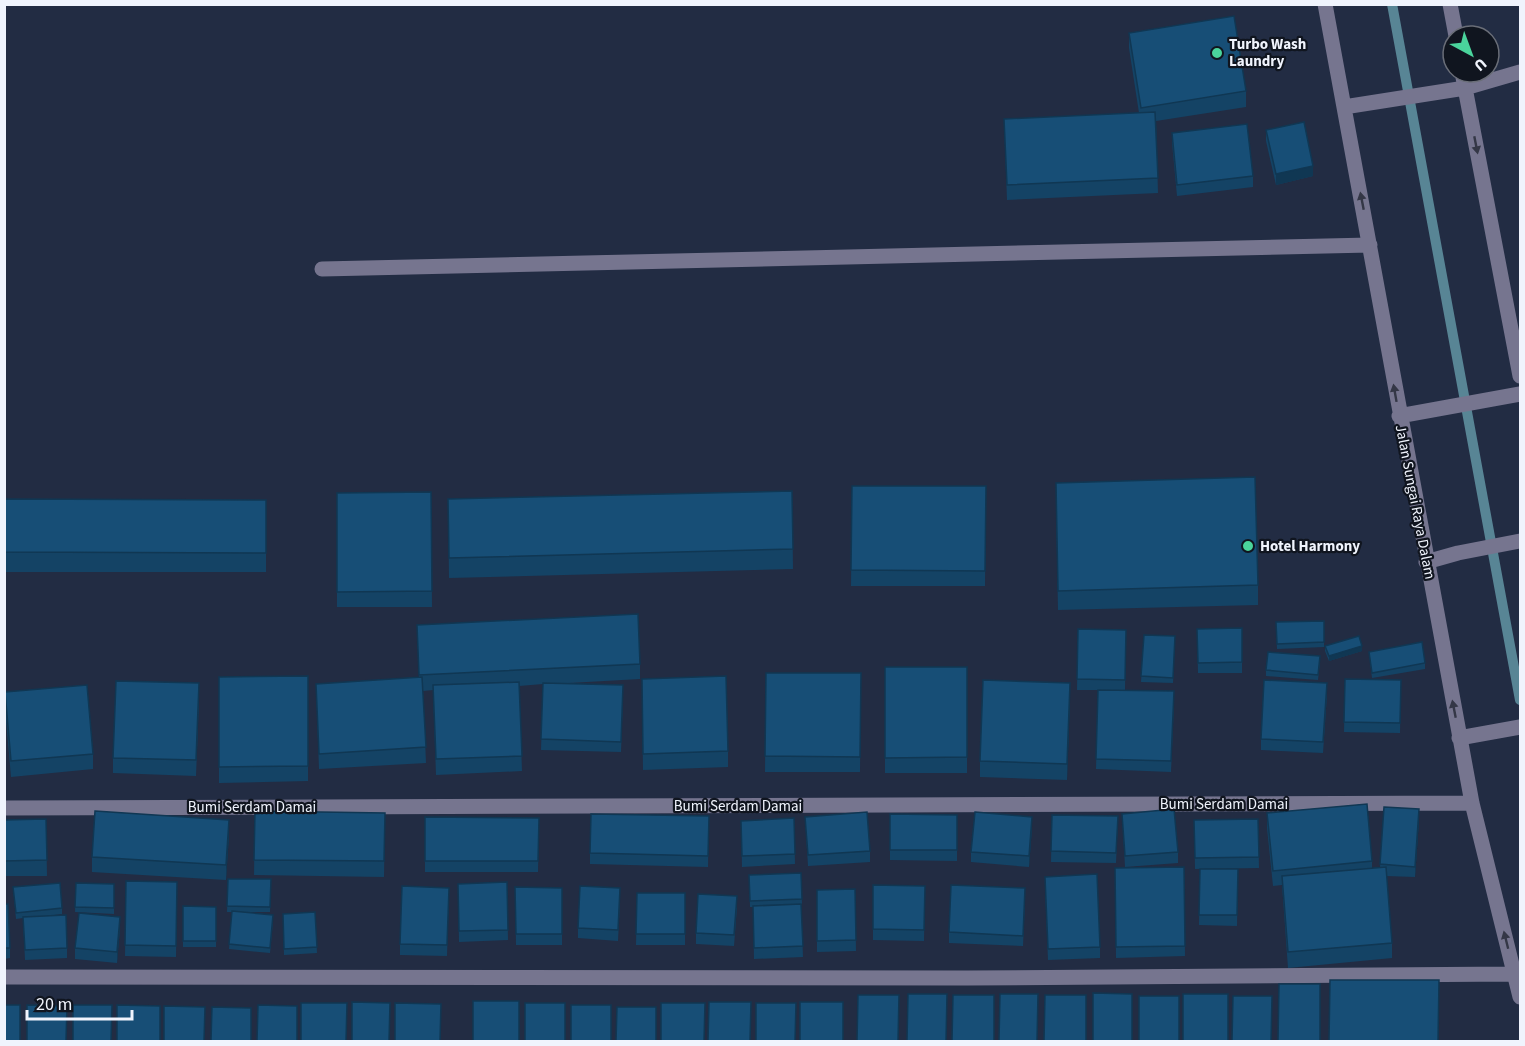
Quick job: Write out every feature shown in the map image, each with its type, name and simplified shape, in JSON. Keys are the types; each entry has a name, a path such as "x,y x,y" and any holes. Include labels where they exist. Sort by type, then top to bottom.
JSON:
{"street":[{"name":"Jalan Sungai Raya Dalam","path":"1325,4 1472,803 1521,997"},
{"path":"1450,4 1454,24"},
{"path":"1344,107 1465,88 1521,72"},
{"path":"1464,84 1521,376"},
{"path":"322,269 1370,245"},
{"path":"1399,416 1516,395"},
{"path":"1426,562 1458,553 1521,541"},
{"path":"1460,738 1521,727"},
{"name":"Bumi Serdam Damai","path":"4,808 1472,803"},
{"path":"4,977 967,978 1514,974"}],"building":[{"path":"1234,16 1246,91 1141,108 1129,33"},
{"path":"1155,112 1158,178 1007,185 1004,119"},
{"path":"1304,122 1313,166 1276,174 1266,130"},
{"path":"1247,124 1253,176 1177,185 1172,133"},
{"path":"1255,477 1258,585 1058,591 1056,483"},
{"path":"852,486 986,486 985,571 851,570"},
{"path":"792,491 793,549 449,558 448,499"},
{"path":"431,492 432,591 337,592 337,493"},
{"path":"4,499 266,500 266,553 4,552"},
{"path":"638,614 640,664 419,675 417,625"},
{"path":"1324,621 1324,642 1277,644 1276,622"},
{"path":"1242,628 1242,662 1198,663 1197,629"},
{"path":"1078,629 1126,630 1125,680 1077,679"},
{"path":"1144,635 1175,636 1173,678 1141,676"},
{"path":"1359,636 1362,646 1329,656 1325,646"},
{"path":"1422,642 1425,663 1372,673 1369,652"},
{"path":"1268,652 1320,656 1318,675 1266,670"},
{"path":"885,667 967,667 967,757 885,758"},
{"path":"766,673 861,673 860,757 765,756"},
{"path":"308,676 308,766 219,767 219,677"},
{"path":"726,676 728,751 643,754 642,679"},
{"path":"422,677 426,747 319,754 316,684"},
{"path":"1345,679 1401,680 1400,723 1344,722"},
{"path":"983,680 1070,683 1067,764 980,761"},
{"path":"1264,680 1327,683 1323,742 1261,739"},
{"path":"116,681 199,683 196,760 113,758"},
{"path":"519,682 522,756 436,759 433,685"},
{"path":"543,683 623,685 621,742 541,739"},
{"path":"87,685 93,754 11,761 5,692"},
{"path":"1098,690 1174,691 1171,761 1096,759"},
{"path":"1367,804 1372,861 1273,871 1267,813"},
{"path":"1384,807 1419,809 1415,867 1380,864"},
{"path":"1174,809 1178,852 1125,856 1122,814"},
{"path":"95,811 229,820 226,865 92,857"},
{"path":"255,811 385,813 384,861 254,860"},
{"path":"867,812 870,851 808,855 805,817"},
{"path":"975,812 1032,817 1029,856 971,852"},
{"path":"591,814 709,816 708,856 590,853"},
{"path":"890,814 957,815 957,850 890,850"},
{"path":"1052,815 1118,816 1116,853 1051,851"},
{"path":"425,817 539,818 538,861 425,861"},
{"path":"794,818 795,854 742,856 741,821"},
{"path":"46,819 47,860 4,861 4,820"},
{"path":"1258,819 1259,857 1195,858 1194,820"},
{"path":"1184,867 1185,946 1116,947 1115,868"},
{"path":"1386,867 1392,943 1288,952 1282,876"},
{"path":"1200,869 1238,869 1237,915 1199,915"},
{"path":"801,873 802,899 750,901 749,875"},
{"path":"1097,874 1100,947 1048,949 1045,877"},
{"path":"228,879 271,879 270,907 227,906"},
{"path":"126,881 177,882 176,946 125,945"},
{"path":"507,882 508,930 459,931 458,884"},
{"path":"60,883 62,908 16,913 13,887"},
{"path":"76,883 114,884 114,908 75,907"},
{"path":"873,885 925,886 924,930 873,929"},
{"path":"951,885 1025,888 1023,936 949,932"},
{"path":"402,886 449,888 447,945 400,944"},
{"path":"580,886 620,888 618,930 578,928"},
{"path":"515,887 562,888 562,934 516,934"},
{"path":"855,889 856,940 817,941 817,890"},
{"path":"637,893 685,893 685,934 636,934"},
{"path":"698,894 737,896 734,935 696,933"},
{"path":"4,904 8,904 10,948 4,948"},
{"path":"801,904 803,946 754,948 753,906"},
{"path":"183,906 216,907 216,941 183,941"},
{"path":"232,911 273,915 270,948 229,944"},
{"path":"315,912 317,947 284,949 283,914"},
{"path":"79,913 120,917 117,952 75,948"},
{"path":"66,915 67,948 25,950 23,917"},
{"path":"1330,980 1439,980 1438,1041 1329,1041"},
{"path":"1279,984 1320,984 1320,1041 1278,1041"},
{"path":"1093,993 1132,994 1132,1041 1093,1041"},
{"path":"908,994 947,994 946,1041 907,1041"},
{"path":"1000,994 1038,994 1037,1041 999,1041"},
{"path":"1183,994 1228,994 1228,1041 1183,1041"},
{"path":"858,995 899,995 898,1041 857,1041"},
{"path":"953,995 994,995 994,1041 952,1041"},
{"path":"1045,995 1086,995 1086,1041 1044,1041"},
{"path":"1139,996 1179,996 1179,1041 1139,1041"},
{"path":"1233,996 1272,996 1271,1041 1232,1041"},
{"path":"473,1001 519,1001 519,1041 473,1041"},
{"path":"352,1002 390,1003 389,1041 352,1041"},
{"path":"709,1002 751,1002 750,1041 708,1041"},
{"path":"800,1002 843,1002 843,1041 800,1041"},
{"path":"301,1003 347,1003 346,1041 301,1041"},
{"path":"395,1003 441,1004 440,1041 395,1041"},
{"path":"525,1003 565,1003 565,1041 525,1041"},
{"path":"661,1003 705,1003 704,1041 661,1041"},
{"path":"756,1003 796,1003 795,1041 756,1041"},
{"path":"4,1005 20,1005 20,1041 4,1041"},
{"path":"27,1005 67,1006 66,1041 27,1041"},
{"path":"73,1005 112,1005 111,1041 73,1041"},
{"path":"117,1005 160,1006 160,1041 117,1041"},
{"path":"258,1005 297,1006 297,1041 257,1041"},
{"path":"571,1005 611,1005 611,1041 571,1041"},
{"path":"164,1006 205,1007 204,1041 164,1041"},
{"path":"212,1007 251,1008 251,1041 211,1041"},
{"path":"617,1007 656,1007 656,1041 616,1041"}],"waterway":[{"path":"1392,4 1520,700"}],"place":[{"name":"Turbo Wash Laundry","path":"1217,53"},
{"name":"Hotel Harmony","path":"1248,546"}]}
